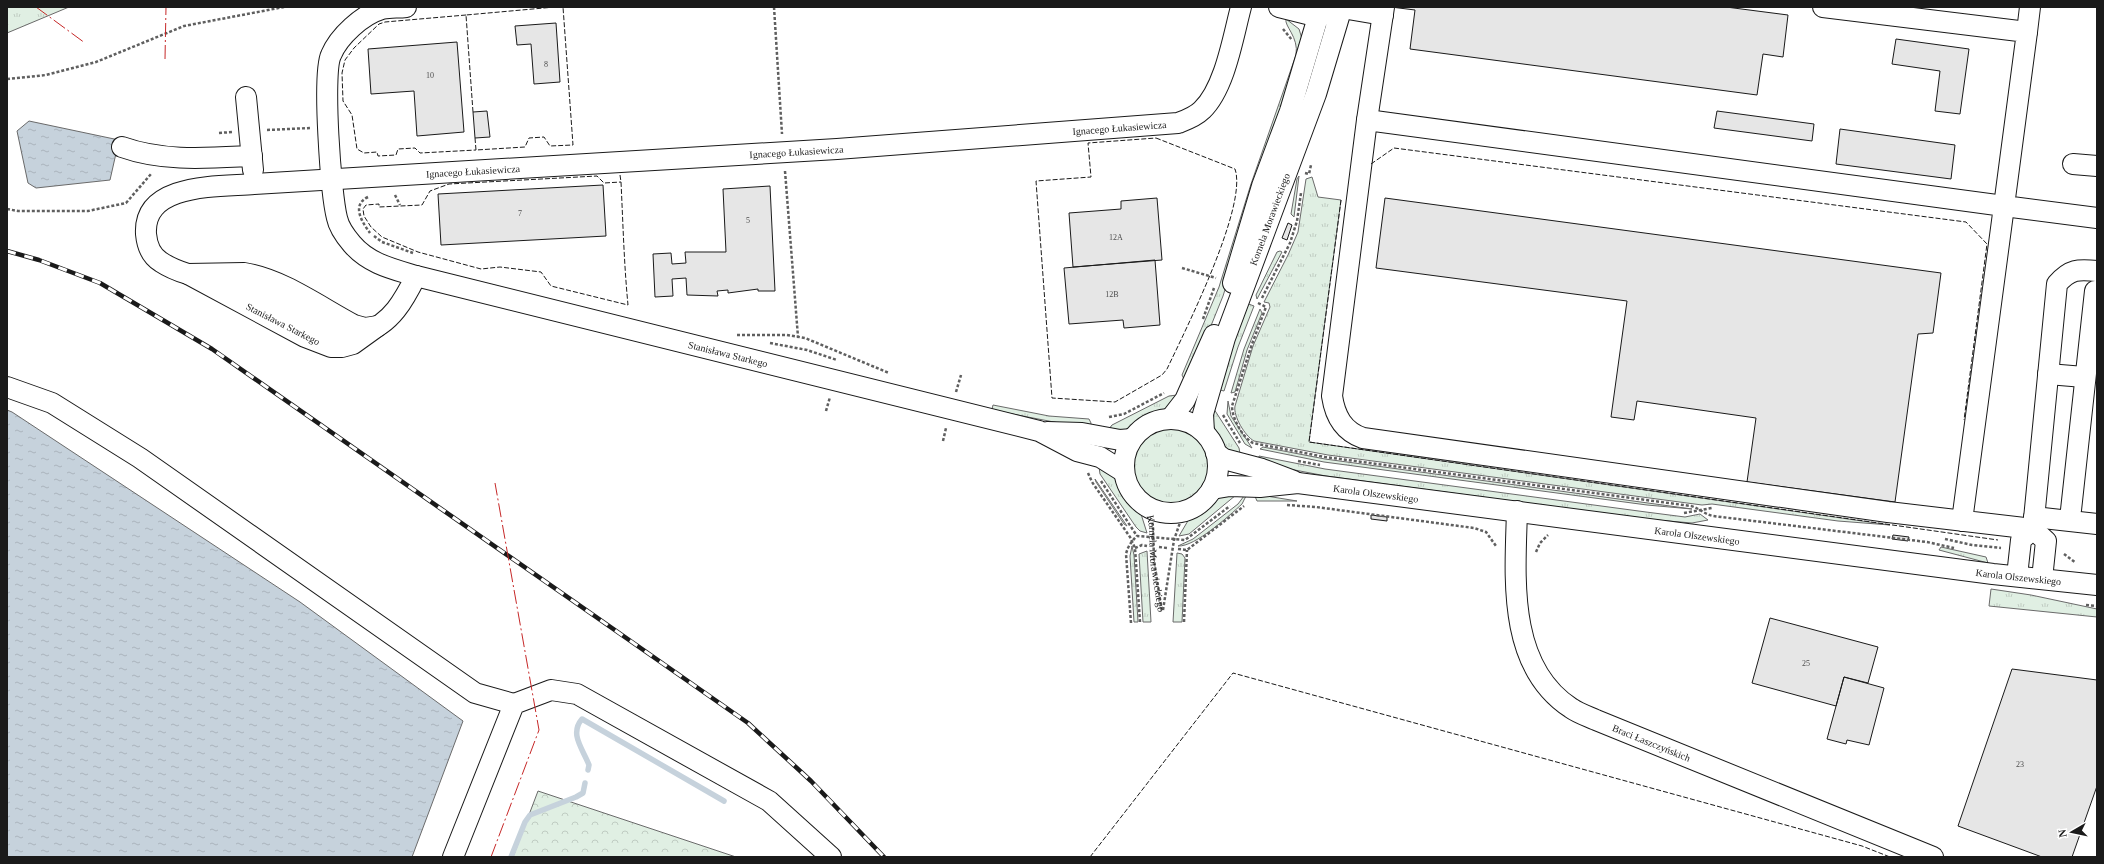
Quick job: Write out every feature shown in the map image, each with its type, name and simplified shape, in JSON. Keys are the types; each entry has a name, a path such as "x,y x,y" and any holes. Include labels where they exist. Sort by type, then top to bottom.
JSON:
{"street":[{"path":"333,179 326,75 330,55 358,15 406,7"},
{"name":"Ignacego Łukasiewicza","path":"157,204 166,197 184,191 254,184 830,150 1166,125 1188,119 1201,111 1212,98 1226,60 1241,7"},
{"path":"1278,7 1320,12 1342,7 1384,11 1367,120 1332,396 1338,418 1344,427 1354,435 1370,440 1962,521 2097,524"},
{"name":"Kornela Morawieckiego","path":"1204,432 1203,414 1225,338 1316,94 1342,7"},
{"path":"1823,7 2027,32"},
{"path":"1962,521 2030,7"},
{"name":"Kornela Morawieckiego","path":"1171,418 1185,400 1219,325 1262,186 1290,111 1320,12"},
{"path":"246,97 254,184"},
{"path":"1367,120 2097,218"},
{"path":"122,147 167,157 252,156"},
{"path":"2073,164 2097,166"},
{"name":"Stanisława Starkego","path":"333,179 337,219 343,232 351,244 369,259 383,266 416,276 1039,431"},
{"name":"Stanisława Starkego","path":"157,204 149,215 146,229 147,242 151,254 160,262 188,274 311,340 331,347 342,347 353,344 378,326 395,311 416,276"},
{"path":"2017,576 2021,540 2033,523 2057,284 2067,273 2085,270 2097,272"},
{"name":"Stanisława Starkego","path":"188,274 244,273 260,276 354,325 365,328 378,326"},
{"path":"2071,510 2084,377 2095,291"},
{"path":"2048,374 2084,377"},
{"path":"7,387 52,403 140,458 475,693 514,704 551,690 577,694 769,800 830,857"},
{"path":"1171,418 1189,422 1204,432 1216,453 1218,472 1212,489 1200,503 1184,511 1166,513 1149,508 1137,499 1128,486 1124,472 1125,454 1132,439 1143,428 1156,421 1171,418"},
{"path":"1039,431 1082,433 1120,440 1132,439"},
{"path":"1039,431 1077,451 1100,457 1124,472"},
{"name":"Karola Olszewskiego","path":"1216,453 1224,459 1262,469 1298,483"},
{"name":"Karola Olszewskiego","path":"1212,489 1230,486 1260,487 1298,483 2017,576 2097,585"},
{"name":"Braci Łaszczyńskich","path":"1516,511 1514,587 1521,627 1531,664 1547,686 1571,708 1610,726 1933,857"},
{"path":"2033,523 2046,542 2042,579"},
{"path":"453,857 514,704"}],"path":[{"path":"7,79 46,75 96,62 184,26 284,7"},
{"path":"774,7 783,138"},
{"path":"7,209 18,211 88,211 126,203 167,157"},
{"path":"392,192 398,198 400,205"},
{"path":"373,195 361,202 358,208 364,225 371,234 382,242 414,254"},
{"path":"1182,268 1210,276"},
{"path":"736,335 787,335 805,338 892,374"},
{"path":"956,391 961,375"},
{"path":"1106,418 1124,414 1168,391"},
{"path":"1230,397 1234,398 1233,415 1245,436 1249,441 1257,444 1332,458 1691,506 1713,516 1927,542 1958,549"},
{"path":"1222,410 1242,446"},
{"path":"1293,460 1323,466"},
{"path":"1086,467 1092,482 1136,548 1140,622"},
{"path":"1100,480 1137,536"},
{"path":"1178,549 1187,550 1248,502"},
{"path":"1131,623 1126,554 1128,546 1132,541 1137,536 1185,540 1234,503"},
{"name":"Kornela Morawieckiego","path":"1149,508 1153,537 1154,560 1162,612 1174,540 1184,511"},
{"path":"1680,512 1714,508"},
{"path":"1943,539 1972,545 2020,549"},
{"path":"1136,548 1142,545 1147,546"},
{"path":"1159,547 1167,548"},
{"path":"1184,622 1187,550"},
{"path":"2045,552 2063,553 2077,563"}],"green space":[{"path":"7,7 69,7 7,33"},
{"path":"1286,19 1299,29 1303,42 1223,296 1204,343 1184,379 1182,375 1219,287 1251,184 1296,55 1294,38 1287,25"},
{"path":"1299,176 1294,217 1291,214 1297,179"},
{"path":"1312,177 1318,197 1341,200 1309,442 1890,525 1838,521 1712,504 1702,505 1328,455 1254,441 1247,435 1240,425 1236,415 1235,406 1253,346 1270,307 1269,303 1264,302 1298,232 1306,179"},
{"path":"1277,252 1282,252 1257,299 1256,295"},
{"path":"1246,303 1254,306 1238,347 1224,391 1216,389"},
{"path":"1260,309 1262,313 1247,350 1235,392 1231,393 1244,349"},
{"path":"1177,395 1166,409 1143,419 1125,430 1108,430 1112,425 1169,396"},
{"path":"1228,401 1231,416 1252,448 1245,444 1227,414"},
{"path":"993,405 1049,416 1089,419 1091,423 1090,429 1002,412 992,409"},
{"path":"1212,406 1239,448 1241,459 1225,448 1217,438"},
{"path":"1171,427 1186,430 1198,438 1206,450 1209,465 1206,480 1198,492 1186,500 1171,503 1156,500 1144,492 1136,480 1133,465 1136,450 1144,438 1156,430"},
{"path":"1263,447 1325,459 1692,509 1647,505 1324,462 1260,449"},
{"path":"1259,456 1325,469 1646,512 1685,517 1700,514 1708,520 1692,523 1645,519 1326,476 1258,463"},
{"path":"1099,467 1113,474 1125,494 1141,514 1147,533 1140,531 1136,527 1100,474"},
{"path":"1095,479 1127,526 1124,524"},
{"path":"1254,494 1297,501 1257,501"},
{"path":"1236,495 1189,534 1179,536 1189,519 1218,496"},
{"path":"1244,496 1246,496 1242,504 1212,530 1193,542 1178,546 1193,539 1238,504"},
{"path":"1132,546 1134,555 1138,622 1134,622 1130,556"},
{"path":"1941,547 1986,557 1988,563 1939,550"},
{"path":"1147,551 1151,622 1143,622 1139,554"},
{"path":"1177,553 1182,554 1185,558 1182,622 1173,622"},
{"path":"1991,589 2031,595 2097,609 2097,617 1989,606"},
{"path":"538,791 736,857 513,857"}],"water":[{"path":"29,121 119,140 110,180 36,188 28,183 17,131"},
{"path":"7,410 300,602 463,721 412,857 7,857"}],"building":[{"path":"1391,7 1726,7 1788,15 1783,57 1763,54 1757,95 1410,49 1415,10"},
{"path":"556,23 560,82 534,84 531,44 517,45 515,26"},
{"path":"1896,39 1969,49 1960,114 1935,111 1940,71 1892,64"},
{"path":"457,42 464,132 417,136 414,91 371,94 368,49"},
{"path":"487,111 490,137 475,138 473,112"},
{"path":"1717,111 1814,124 1812,141 1714,128"},
{"path":"1840,129 1955,145 1951,179 1836,164"},
{"path":"603,185 606,236 441,245 438,194"},
{"path":"770,186 775,291 758,291 758,289 728,293 728,290 717,291 718,296 687,295 686,278 672,279 673,296 655,297 653,254 671,253 672,264 686,263 685,252 726,252 723,189"},
{"path":"1157,198 1162,260 1073,267 1069,213 1121,209 1121,201"},
{"path":"1385,198 1941,273 1933,333 1918,334 1895,502 1747,482 1756,418 1637,401 1634,420 1611,417 1627,301 1376,268"},
{"path":"1288,223 1292,225 1287,240 1282,238"},
{"path":"1155,260 1160,325 1124,328 1123,320 1069,324 1064,268"},
{"path":"1371,515 1387,517 1387,521 1371,519"},
{"path":"1893,535 1909,537 1908,541 1892,539"},
{"path":"1770,618 1878,647 1868,683 1844,677 1836,706 1752,683"},
{"path":"2012,669 2097,680 2097,786 2072,857 2042,857 1958,826"},
{"path":"1844,677 1884,688 1869,745 1847,740 1846,744 1827,739"}],"waterway":[{"path":"588,770 589,765 578,742 577,736 578,725 582,719 724,801"},
{"path":"511,857 525,822 530,815 583,793 585,783"}],"railway":[{"path":"7,251 39,260 100,283 212,349 748,723 811,781 884,857"}],"fence":[{"path":"473,112 466,15 555,7"},
{"path":"475,138 476,150 525,147 529,138 544,137 550,146 573,145 563,7"},
{"path":"466,15 385,22 379,24 354,48 345,60 342,73 343,101 352,115 357,149 364,153 377,152 378,156 396,155 398,149 415,148 420,153 476,150"},
{"path":"1156,138 1235,169 1237,187 1232,211 1213,269 1176,351 1167,369 1162,375 1115,402 1052,398 1036,181 1091,177 1088,143 1156,138"},
{"path":"1371,164 1394,148 1966,222 1987,244 1964,420"},
{"path":"620,175 621,182 628,305 551,286 541,272 500,267 481,269 418,252 382,237 371,227 364,216 363,209 366,205 379,204 379,207 422,205 430,191 449,184 597,176 604,183 621,182"},
{"path":"1341,200 1309,442 1998,540"},
{"path":"1090,857 1233,673 1862,846 1890,857"}],"power":[{"path":"36,7 85,43"},
{"path":"165,59 166,7"},
{"path":"491,857 539,730 495,483"}]}
